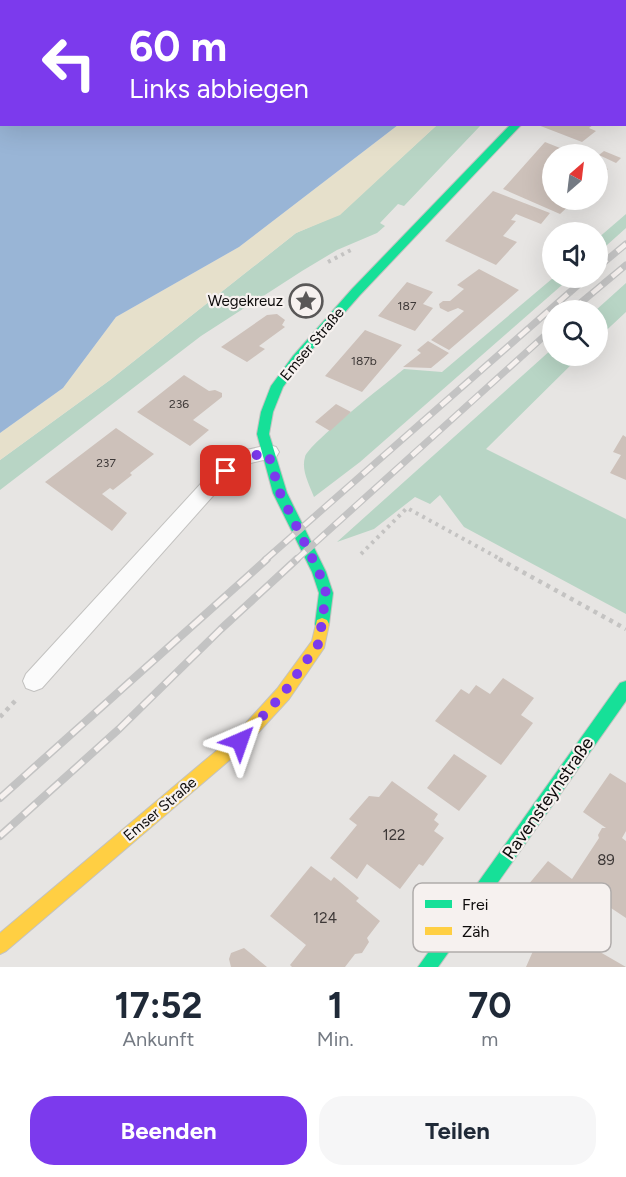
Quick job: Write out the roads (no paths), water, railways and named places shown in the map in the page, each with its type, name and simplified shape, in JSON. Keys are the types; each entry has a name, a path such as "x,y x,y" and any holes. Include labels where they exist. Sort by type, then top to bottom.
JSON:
{"street":[{"name":"Emser Straße","path":"0,945 240,741 283,694 319,643 326,593 319,572 280,493 263,434 267,412 276,386 356,292 515,126"},
{"name":"Ravensteynstraße","path":"487,883 626,688"},
{"name":"Ravensteynstraße","path":"427,967 438,952"}],"lane":[{"path":"34,681 213,483 240,458 268,453"}],"water":[{"path":"0,126 397,126 239,247 116,317 63,388 0,433"}],"railway":[{"path":"608,259 626,244"},
{"path":"584,300 626,265"},
{"path":"265,560 575,288"},
{"path":"296,560 542,338"},
{"path":"0,798 267,559"},
{"path":"0,836 119,729 221,629 297,559"}],"place":[{"name":"Wegekreuz","path":"306,301"}]}
